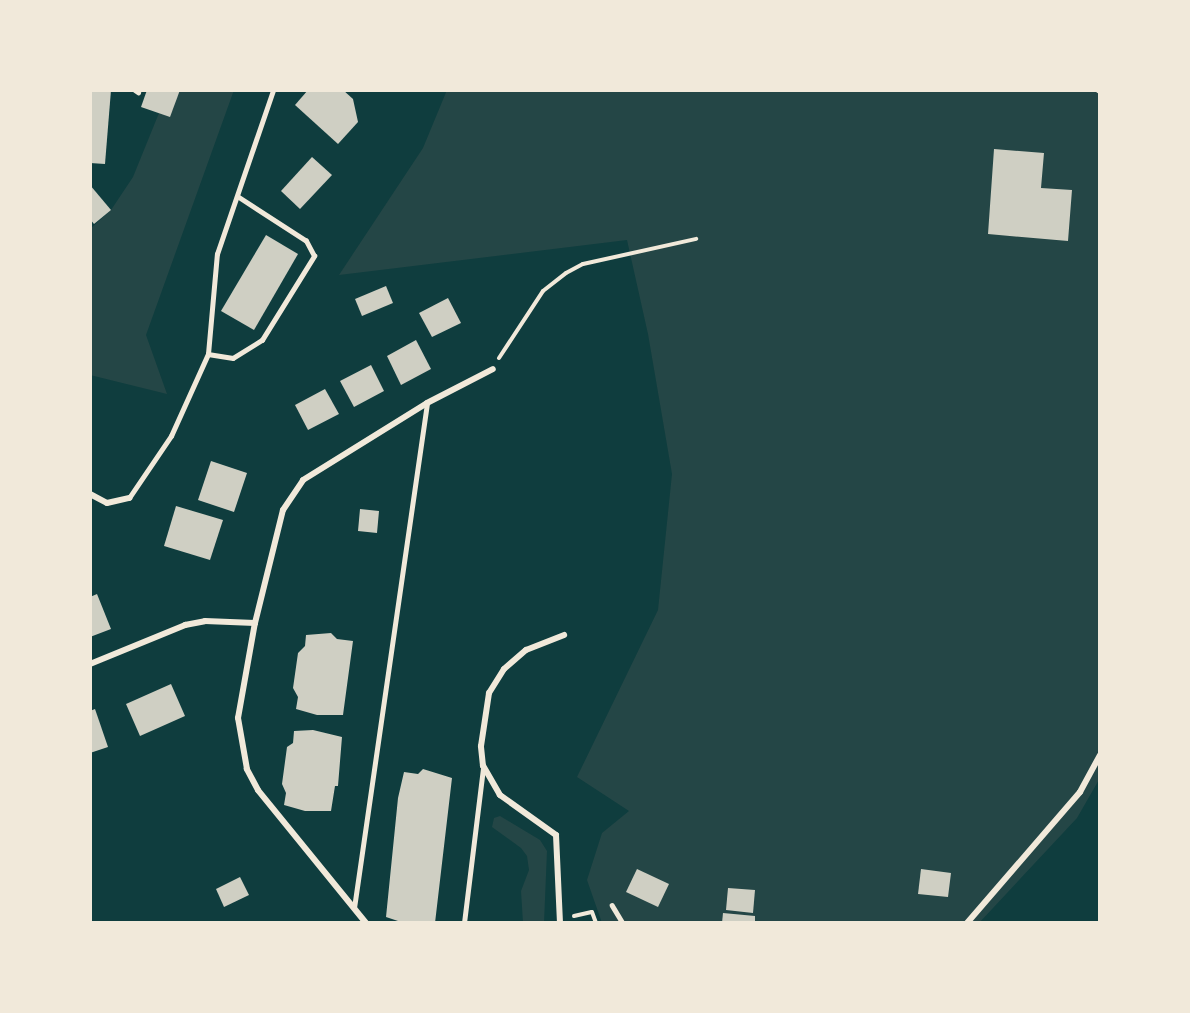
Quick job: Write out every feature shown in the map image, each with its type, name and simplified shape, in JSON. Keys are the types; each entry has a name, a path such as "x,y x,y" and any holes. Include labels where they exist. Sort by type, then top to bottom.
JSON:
{"street":[{"path":"366,923 258,790 247,769 238,718 255,623 283,510 292,494 316,470 427,403 493,369"},
{"path":"90,494 107,503 129,498"},
{"path":"90,664 185,625 205,621 255,623"},
{"path":"560,923 556,835 500,795 483,766 482,727 489,693 499,677 526,650 564,635"},
{"path":"967,923 1080,792 1100,755"}],"lane":[{"path":"129,498 171,436 208,354 212,275 273,90"},
{"path":"208,354 233,358 262,340 314,256 306,241 238,197"},
{"path":"354,908 427,403"},
{"path":"464,923 483,766"},
{"path":"612,905 623,923"}],"path":[{"path":"493,369 543,291 566,273 584,264 696,239"},
{"path":"574,916 592,912 596,923"}],"shaded area":[{"path":"154,90 234,90 146,335 167,394 90,375 90,229 111,210 133,177 159,113"},
{"path":"447,90 1100,90 1100,778 1077,818 979,923 602,923 587,880 602,833 629,811 577,777 658,610 672,474 648,334 627,240 339,275 423,148"},
{"path":"500,816 540,840 547,851 544,923 523,923 521,891 529,870 527,856 521,848 492,827 494,818"}],"building":[{"path":"90,90 111,90 105,164 90,163"},
{"path":"147,90 180,90 170,117 141,107"},
{"path":"308,90 343,90 353,99 358,122 338,144 295,105"},
{"path":"994,149 1044,153 1041,188 1072,190 1068,241 988,234"},
{"path":"312,157 332,175 300,209 281,191"},
{"path":"90,185 111,210 94,224 90,219"},
{"path":"266,235 298,254 254,330 221,311"},
{"path":"386,286 393,303 362,316 355,299"},
{"path":"448,298 461,323 432,337 419,313"},
{"path":"416,340 431,369 401,385 387,356"},
{"path":"371,365 384,391 354,407 340,381"},
{"path":"325,389 339,414 308,430 295,405"},
{"path":"211,461 247,473 234,512 198,500"},
{"path":"176,506 223,520 210,560 164,546"},
{"path":"360,509 379,511 377,533 358,531"},
{"path":"97,594 111,629 90,637 90,597"},
{"path":"331,633 337,639 353,641 343,715 317,715 296,709 298,697 293,688 298,653 305,646 306,635"},
{"path":"171,684 185,716 140,736 126,704"},
{"path":"95,709 108,747 90,753 90,711"},
{"path":"313,730 342,737 338,786 335,786 331,811 305,811 284,805 286,793 282,784 287,747 293,743 294,731"},
{"path":"423,769 452,778 435,923 404,923 386,917 398,798 404,772 418,774"},
{"path":"637,869 669,884 658,907 626,892"},
{"path":"921,869 951,873 948,897 918,894"},
{"path":"240,877 249,895 224,907 216,889"},
{"path":"728,888 755,890 753,913 726,910"},
{"path":"723,913 755,916 755,923 722,923"}]}
